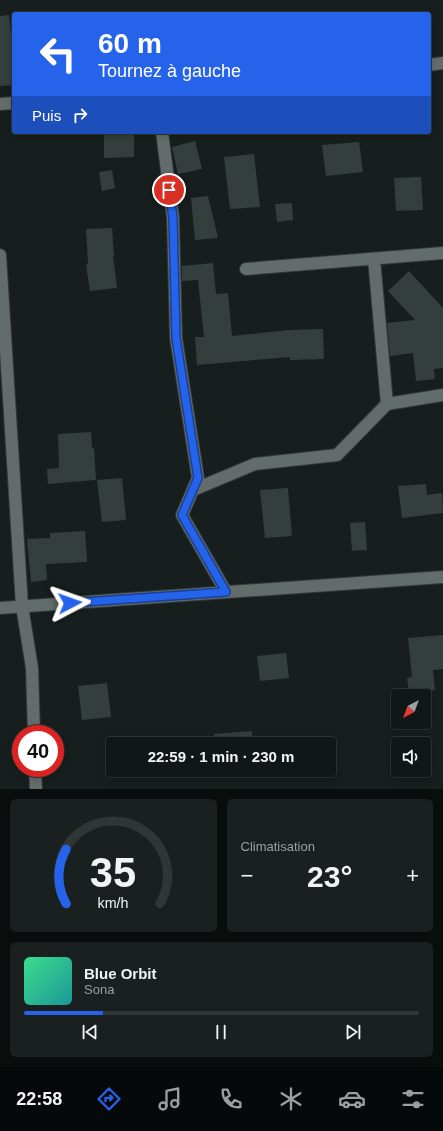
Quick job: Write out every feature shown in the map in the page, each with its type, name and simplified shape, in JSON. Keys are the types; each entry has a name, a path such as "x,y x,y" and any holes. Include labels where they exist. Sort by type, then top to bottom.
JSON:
{"street":[{"path":"431,64 443,63"},
{"path":"0,104 12,103"},
{"path":"162,134 173,218 176,338 198,478 182,515 226,592"},
{"path":"246,269 443,253"},
{"path":"0,255 22,606 32,668 34,725"},
{"path":"374,259 387,404"},
{"path":"193,490 254,464 337,455 387,404 443,395"},
{"path":"0,608 443,577"},
{"path":"35,777 36,789"}],"building":[{"path":"9,15 12,43 12,85 0,86 0,16"},
{"path":"104,134 134,134 134,157 104,158"},
{"path":"195,141 202,169 178,174 172,147"},
{"path":"359,142 363,172 326,176 322,145"},
{"path":"254,154 260,207 230,209 224,157"},
{"path":"112,170 115,188 102,191 99,172"},
{"path":"421,177 423,210 396,211 394,178"},
{"path":"208,196 218,238 195,240 191,198"},
{"path":"292,203 293,220 277,222 275,204"},
{"path":"112,228 113,256 117,288 90,291 86,265 88,264 86,229"},
{"path":"213,263 216,294 228,293 232,336 289,330 323,329 324,359 290,360 290,357 197,365 195,337 204,337 198,280 182,281 182,266"},
{"path":"409,271 443,308 443,368 434,369 435,379 416,381 413,353 390,356 387,323 415,320 388,291"},
{"path":"91,432 92,448 94,448 96,480 48,484 47,469 59,468 58,434"},
{"path":"122,478 126,520 102,522 97,480"},
{"path":"426,484 427,495 442,493 443,513 402,518 398,486"},
{"path":"288,488 292,536 265,538 260,490"},
{"path":"365,522 367,550 352,551 350,523"},
{"path":"85,531 87,562 46,564 47,580 31,582 27,539 50,538 50,533"},
{"path":"443,635 443,669 433,670 435,690 408,689 407,678 412,677 408,638"},
{"path":"286,653 289,678 260,681 257,656"},
{"path":"107,683 111,717 82,720 78,686"},
{"path":"252,731 252,737 214,737 214,734"}],"route":[{"path":"70,603 226,592 182,515 198,478 176,338 173,218 169,190"}]}
